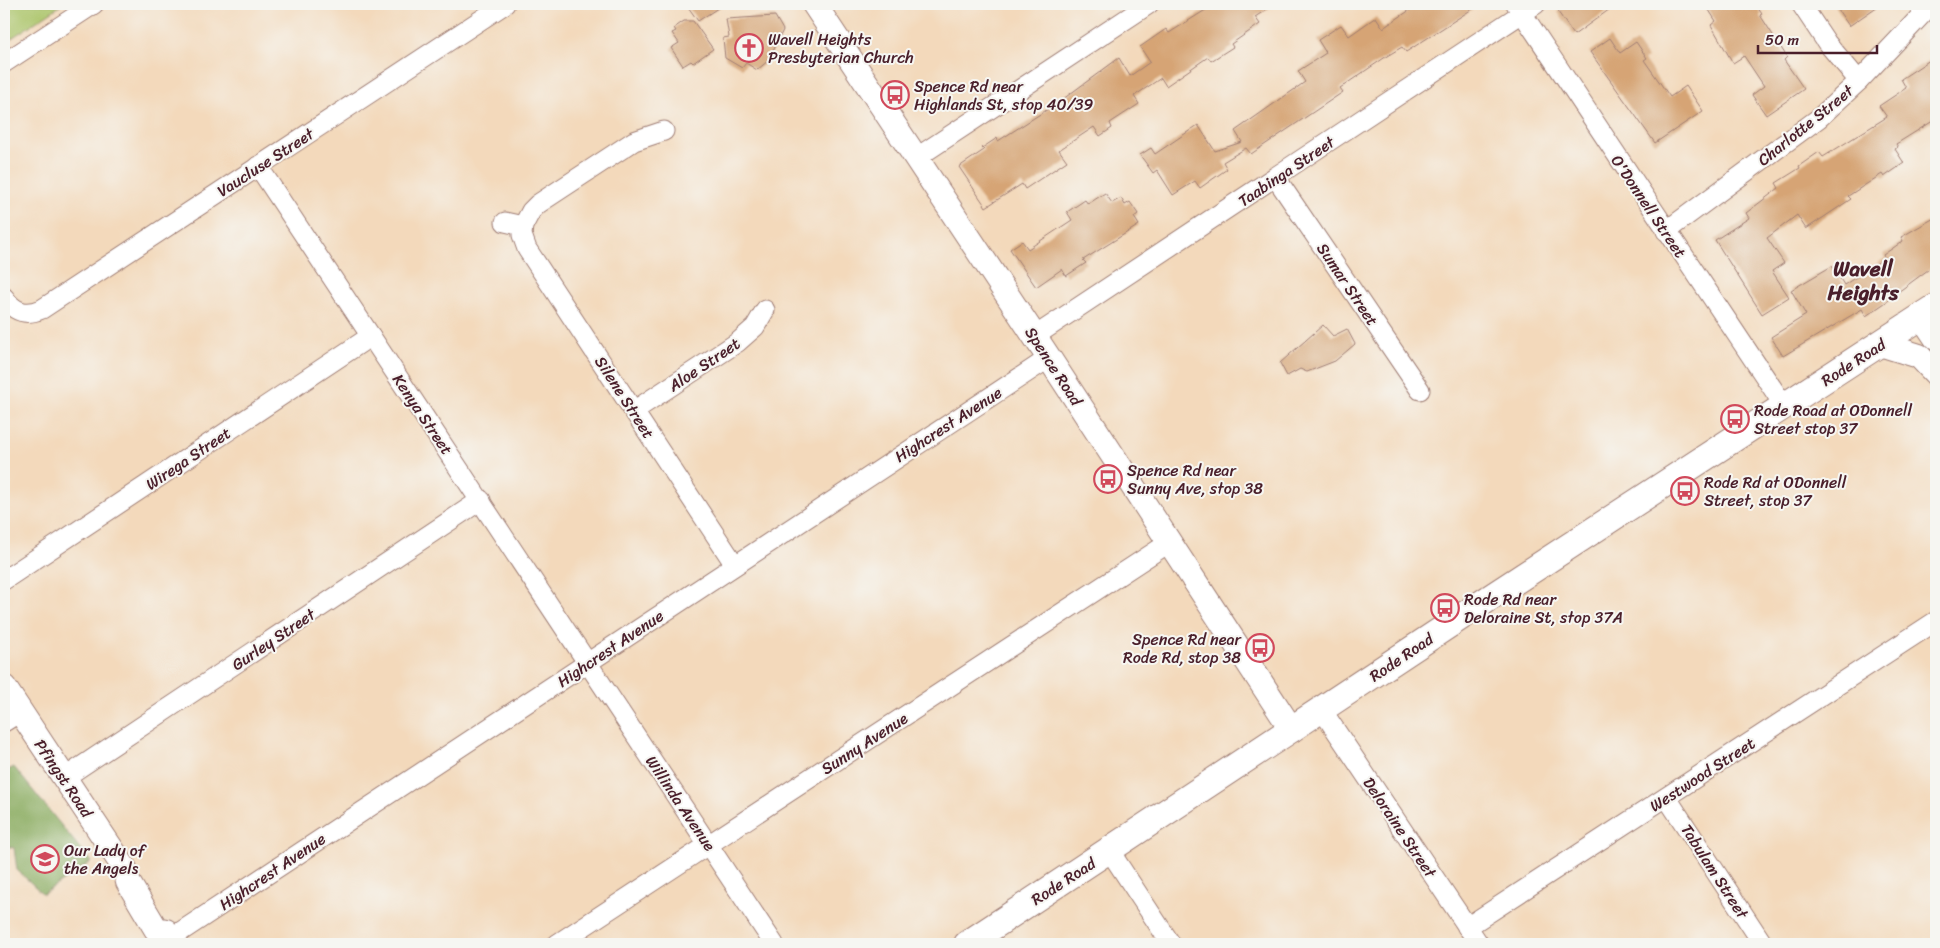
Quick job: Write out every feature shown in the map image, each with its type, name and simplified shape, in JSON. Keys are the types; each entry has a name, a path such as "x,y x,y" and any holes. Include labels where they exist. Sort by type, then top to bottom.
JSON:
{"main road":[{"name":"Rode Road","path":"967,944 1929,312"}],"street":[{"path":"4,63 94,4"},
{"name":"Vaucluse Street","path":"4,297 10,305 23,313 29,314 42,309 505,4"},
{"name":"Spence Road","path":"814,4 1035,336 1292,730"},
{"path":"916,158 1149,4"},
{"path":"1801,4 1827,43 1859,81"},
{"name":"Charlotte Street","path":"1666,231 1819,118 1859,81 1932,4"},
{"name":"Taabinga Street","path":"1035,336 1276,178 1524,7"},
{"name":"O'Donnell Street","path":"1524,7 1666,231 1784,407"},
{"name":"Silene Street","path":"664,131 634,141 538,204 514,224 522,234 527,249 635,410 735,565"},
{"name":"Kenya Street","path":"258,166 588,662"},
{"name":"Sumar Street","path":"1276,178 1420,390"},
{"name":"Aloe Street","path":"635,410 738,342 755,327 765,310"},
{"path":"1929,312 1936,338"},
{"name":"Wirega Street","path":"4,580 371,336"},
{"path":"1880,344 1919,356 1936,374"},
{"name":"Highcrest Avenue","path":"171,938 1049,358"},
{"name":"Gurley Street","path":"64,778 481,500"},
{"name":"Sunny Avenue","path":"557,944 1170,542"},
{"name":"Westwood Street","path":"1467,927 1936,620"},
{"name":"Willinda Avenue","path":"588,662 774,944"},
{"name":"Pfingst Road","path":"4,688 12,717 64,778 125,869 136,876 168,919 171,938"},
{"name":"Deloraine Street","path":"1322,710 1479,944"},
{"name":"Tabulam Street","path":"1666,798 1764,944"},
{"path":"1109,850 1171,944"}],"green space":[{"path":"4,4 59,4 60,6 4,43"},
{"path":"14,767 91,862 43,894 17,870 14,848 4,846 4,772"}],"building":[{"path":"686,4 724,4 698,21"},
{"path":"1215,4 1275,4 1255,17 1260,24 1231,44 1233,47 1211,61 1208,57 1166,86 1161,78 1134,96 1139,104 1110,123 1112,128 1100,136 1094,127 1059,150 1067,161 1025,189 1022,184 986,207 959,167 984,150 982,148 997,138 998,141 1059,102 1119,58 1130,76 1150,62 1140,47 1166,29 1169,33"},
{"path":"1419,4 1480,4 1406,52 1402,47 1387,56 1340,88 1343,92 1251,154 1246,148 1223,162 1227,169 1200,188 1195,181 1173,195 1157,170 1153,173 1140,155 1151,148 1155,154 1198,125 1215,151 1242,142 1235,131 1305,82 1298,71 1326,53 1318,40 1341,25 1349,36 1376,17 1383,28"},
{"path":"1570,4 1617,4 1574,35 1558,12"},
{"path":"1705,4 1755,4 1787,57 1784,60 1804,89 1766,115 1752,95 1764,86 1744,56 1733,63 1711,25 1716,21"},
{"path":"1834,4 1881,4 1849,26"},
{"name":"Wavell Heights Presbyterian Church","path":"775,16 783,30 769,60 757,70 746,63 742,68 725,58 723,38 729,37 726,19"},
{"path":"684,21 693,21 713,49 693,63 691,61 683,66 671,48 679,43 672,33 676,31 674,28"},
{"path":"1610,38 1620,53 1636,42 1647,58 1644,60 1670,97 1686,86 1703,111 1655,143 1590,52"},
{"path":"1936,56 1936,119 1896,144 1898,147 1895,149 1904,163 1884,177 1882,174 1848,196 1851,199 1806,229 1797,215 1767,238 1784,263 1772,271 1789,297 1762,314 1715,240 1749,218 1746,213 1779,188 1776,183 1800,168 1799,166 1819,152 1823,157 1887,117 1879,106 1906,88 1901,79"},
{"path":"1105,193 1112,203 1121,198 1125,205 1130,202 1138,214 1134,217 1139,225 1083,260 1086,263 1066,276 1062,269 1036,287 1010,249 1022,241 1028,249 1072,220 1067,212 1085,200 1088,204"},
{"path":"1936,217 1936,264 1866,316 1862,309 1783,356 1771,337 1806,315 1791,290 1832,266 1844,285 1885,258 1883,255 1903,241 1901,237"},
{"path":"1323,325 1333,336 1347,329 1355,344 1335,361 1307,372 1300,369 1287,376 1280,363"}],"place":[{"name":"Wavell Heights Presbyterian Church","path":"749,48"},
{"name":"Spence Rd near Highlands St, stop 40/39","path":"895,95"},
{"name":"Rode Road at ODonnell Street stop 37","path":"1735,419"},
{"name":"Spence Rd near Sunny Ave, stop 38","path":"1108,479"},
{"name":"Rode Rd at ODonnell Street, stop 37","path":"1685,491"},
{"name":"Rode Rd near Deloraine St, stop 37A","path":"1445,608"},
{"name":"Spence Rd near Rode Rd, stop 38","path":"1260,648"},
{"name":"Our Lady of the Angels","path":"45,859"}],"district":[{"name":"Wavell Heights","path":"1863,281"}]}
